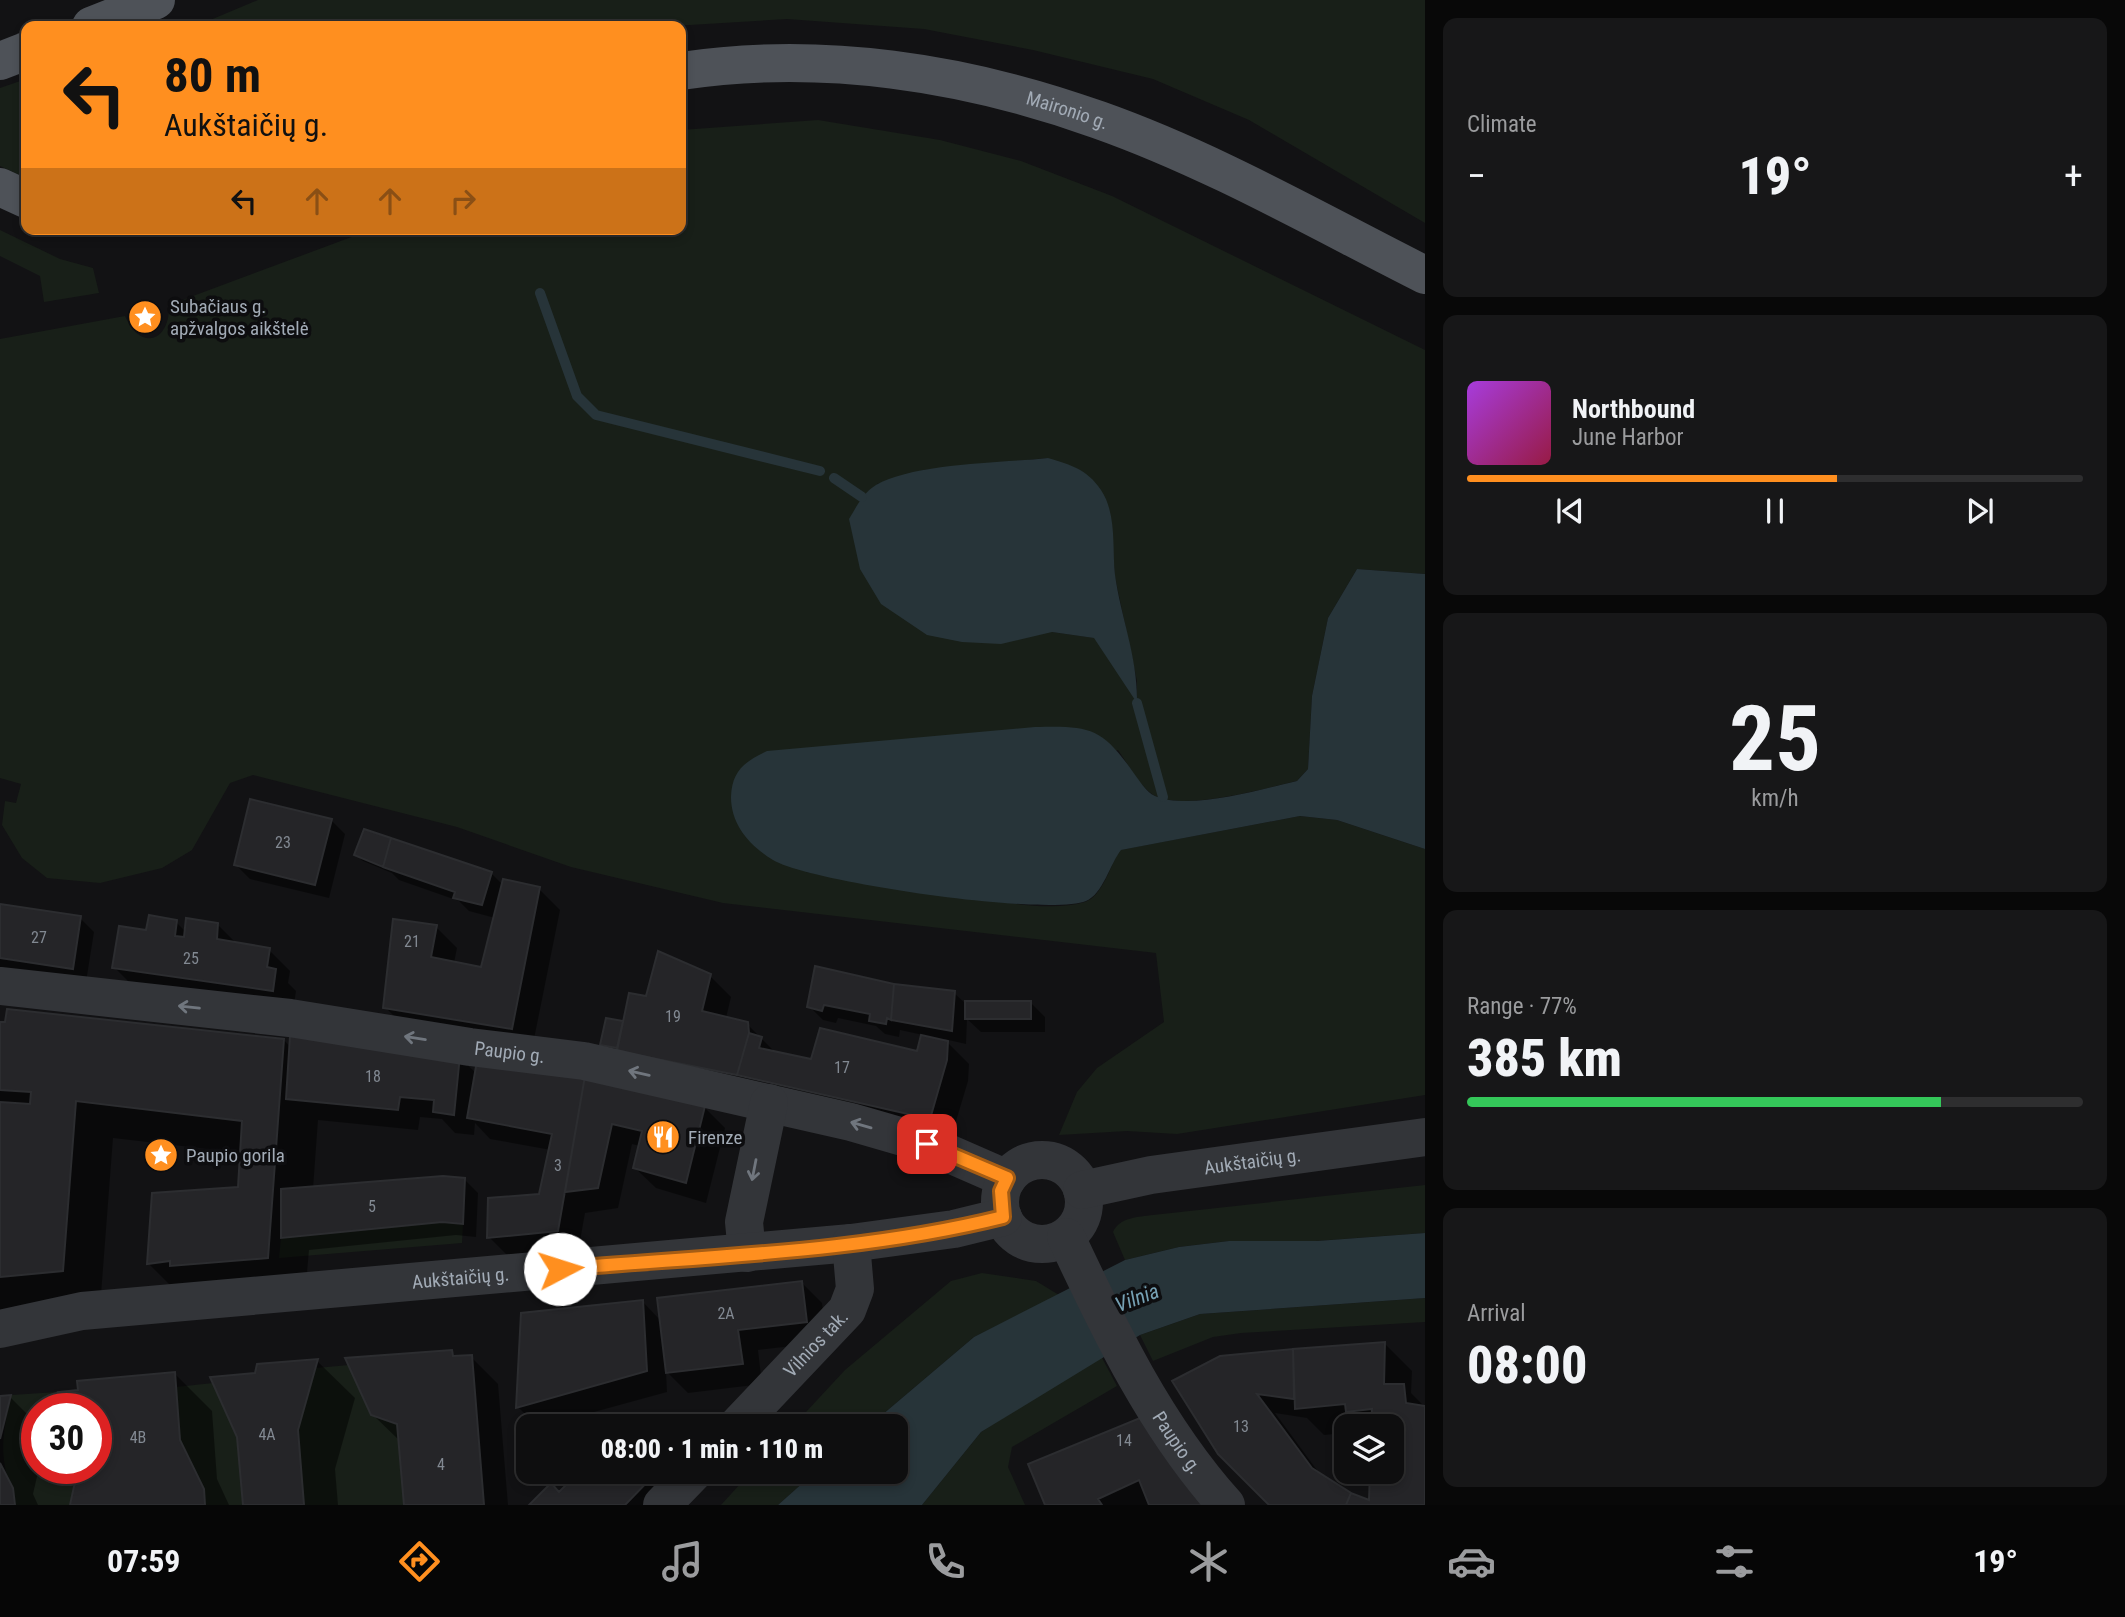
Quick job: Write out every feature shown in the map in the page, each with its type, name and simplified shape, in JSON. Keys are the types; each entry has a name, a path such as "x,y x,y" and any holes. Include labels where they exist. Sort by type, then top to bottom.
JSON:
{"main road":[{"path":"104,21 156,0"},
{"path":"0,61 21,53"},
{"name":"Maironio g.","path":"686,70 731,63 867,65 944,77 1017,95 1099,120 1199,162 1425,275"},
{"path":"0,187 21,197"}],"street":[{"name":"Paupio g.","path":"0,986 290,1018 470,1047 584,1061 851,1122 927,1144 1007,1178"},
{"path":"747,1253 744,1222 769,1104"},
{"name":"Aukštaičių g.","path":"1082,1190 1151,1175 1425,1137"},
{"path":"1041,1160 1066,1168 1082,1190 1081,1216 1074,1253 1024,1240 1008,1227 1003,1217 1001,1191 1007,1178 1016,1169 1041,1160"},
{"name":"Aukštaičių g.","path":"0,1329 82,1311 851,1243 954,1229 1003,1217"},
{"name":"Vilnios tak.","path":"748,1414 847,1310 855,1289 851,1243"},
{"name":"Paupio g.","path":"1074,1253 1135,1375 1178,1447 1226,1505"},
{"path":"662,1505 682,1484"}],"shaded area":[{"path":"258,0 1425,0 1425,223 1249,120 1153,79 1033,50 924,29 787,19 686,25 686,21 208,21"},
{"path":"21,81 21,176 0,166 0,88"},
{"path":"818,120 940,140 1021,161 1112,196 1425,350 1425,574 1357,569 1328,618 1312,696 1308,769 1297,781 1202,800 1165,799 1152,794 1142,785 1118,750 806,872 951,896 1053,906 1091,899 1101,887 1120,850 1300,816 1337,820 1425,849 1425,1095 1177,1134 1127,1131 1059,1135 1077,1092 1097,1068 1164,1022 1156,953 723,903 571,867 457,827 253,775 230,783 192,850 162,868 100,883 47,878 22,858 2,825 5,801 16,803 21,784 0,778 0,339 125,316 138,334 153,338 165,328 169,305 357,235 686,235 686,130","holes":["1048,458 1110,515 1115,577 1137,681 1137,701 1095,638 1052,632 877,484 924,470"]},
{"path":"0,230 60,259 93,268 99,293 44,302 40,276 0,256"},
{"path":"1425,1185 1425,1233 1316,1241 1229,1241 1179,1247 1125,1260 1113,1232 1120,1223 1141,1216"},
{"path":"442,1222 463,1224 462,1243 279,1258 281,1238"},
{"path":"982,1273 1036,1281 1059,1295 974,1337 883,1414 804,1414 845,1370 951,1281"},
{"path":"1425,1298 1425,1322 1213,1337 1153,1361 1140,1335 1200,1314"},
{"path":"1101,1356 1117,1386 1012,1447 1008,1467 1025,1505 922,1505 981,1432"},
{"path":"349,1365 371,1415 397,1424 404,1505 304,1505 298,1430 316,1368"},
{"path":"213,1383 237,1437 243,1505 205,1505 203,1489 180,1440 176,1387"},
{"path":"21,1394 21,1484 75,1484 70,1505 15,1505 3,1451 11,1395"},
{"path":"740,1484 802,1484 778,1505 721,1505"}],"water":[{"path":"1048,458 1084,472 1101,490 1110,510 1115,575 1135,670 1137,703 1094,638 1052,632 1001,644 962,642 927,635 881,604 860,569 849,519 864,496 876,485 912,472 935,468"},
{"path":"1357,569 1425,574 1425,849 1337,820 1300,816 1121,850 1102,885 1086,901 1063,905 1026,904 929,895 795,869 773,860 757,848 743,834 734,817 731,797 737,774 752,759 767,751 1035,727 1068,727 1102,737 1112,745 1149,792 1170,800 1206,800 1297,781 1308,769 1312,696 1328,618"},
{"name":"Vilnia","path":"1425,1233 1425,1298 1200,1314 1140,1335 981,1432 922,1505 778,1505 802,1484 908,1484 908,1414 883,1414 974,1337 1125,1260 1179,1247 1229,1241 1317,1241"}],"building":[{"path":"250,799 332,819 315,885 234,865"},
{"path":"364,829 391,838 383,867 354,855"},
{"path":"391,838 492,872 482,905 453,898 455,892 383,867"},
{"path":"503,879 540,887 512,1029 383,1008 393,919 437,925 431,957 481,967"},
{"path":"0,904 81,916 73,969 0,958"},
{"path":"149,915 177,920 175,936 184,937 186,918 218,923 217,939 270,948 267,967 276,969 273,991 112,968 119,926 146,930"},
{"path":"658,951 711,974 702,1011 748,1022 749,1033 737,1075 617,1051 629,993 646,996"},
{"path":"815,966 894,984 891,1020 887,1018 886,1024 869,1021 870,1014 824,1005 822,1011 807,1007"},
{"path":"894,984 955,991 952,1031 891,1020"},
{"path":"965,1001 1031,1001 1031,1019 965,1019"},
{"path":"7,1009 284,1039 268,1258 170,1266 170,1261 147,1264 152,1193 238,1187 242,1121 76,1101 63,1271 0,1277 0,1102 30,1104 31,1092 0,1090 0,1022 5,1022"},
{"path":"606,1018 623,1021 617,1048 600,1045"},
{"path":"820,1028 917,1051 921,1035 948,1041 947,1060 930,1119 737,1075 749,1033 762,1037 759,1048 811,1059"},
{"path":"290,1036 460,1055 454,1115 433,1112 434,1100 400,1097 398,1110 286,1099"},
{"path":"478,1055 585,1076 558,1231 487,1238 488,1198 539,1194 552,1134 467,1118"},
{"path":"585,1076 705,1106 686,1183 633,1168 642,1131 612,1124 598,1188 565,1192"},
{"path":"443,1176 465,1178 463,1224 442,1222 281,1238 281,1189"},
{"path":"802,1281 807,1322 738,1330 743,1364 666,1373 657,1298"},
{"path":"643,1300 647,1371 516,1408 521,1313"},
{"path":"1385,1342 1384,1384 1404,1384 1406,1403 1425,1406 1425,1505 1346,1505 1351,1493 1369,1500 1370,1484 1404,1484 1404,1414 1372,1414 1372,1409 1346,1412 1345,1404 1295,1409 1293,1349"},
{"path":"1293,1349 1294,1399 1257,1394 1312,1468 1351,1493 1346,1505 1269,1505 1218,1454 1172,1381 1220,1356"},
{"path":"452,1350 453,1356 472,1355 484,1505 404,1505 397,1424 371,1415 345,1358"},
{"path":"318,1359 298,1430 304,1505 243,1505 237,1437 210,1377 255,1373 257,1364"},
{"path":"175,1372 180,1440 204,1489 205,1505 70,1505 75,1484 112,1484 112,1393 58,1393 78,1390 77,1381"},
{"path":"11,1395 0,1439 0,1396"},
{"path":"1145,1416 1209,1505 1149,1505 1139,1480 1098,1499 1102,1505 1045,1505 1028,1464"},
{"path":"0,1463 13,1488 15,1505 0,1505"},
{"path":"550,1484 559,1492 566,1485 645,1484 625,1505 529,1505"}],"waterway":[{"path":"540,293 577,396 596,415 820,471"},
{"path":"834,478 862,497"},
{"path":"1137,703 1163,797"}],"place":[{"name":"Subačiaus g. apžvalgos aikštelė","path":"145,317"},
{"name":"Firenze","path":"663,1137"},
{"name":"Paupio gorila","path":"161,1155"}],"route":[{"path":"560,1269 851,1243 954,1229 1003,1217 1001,1191 1007,1178 927,1144"}]}
